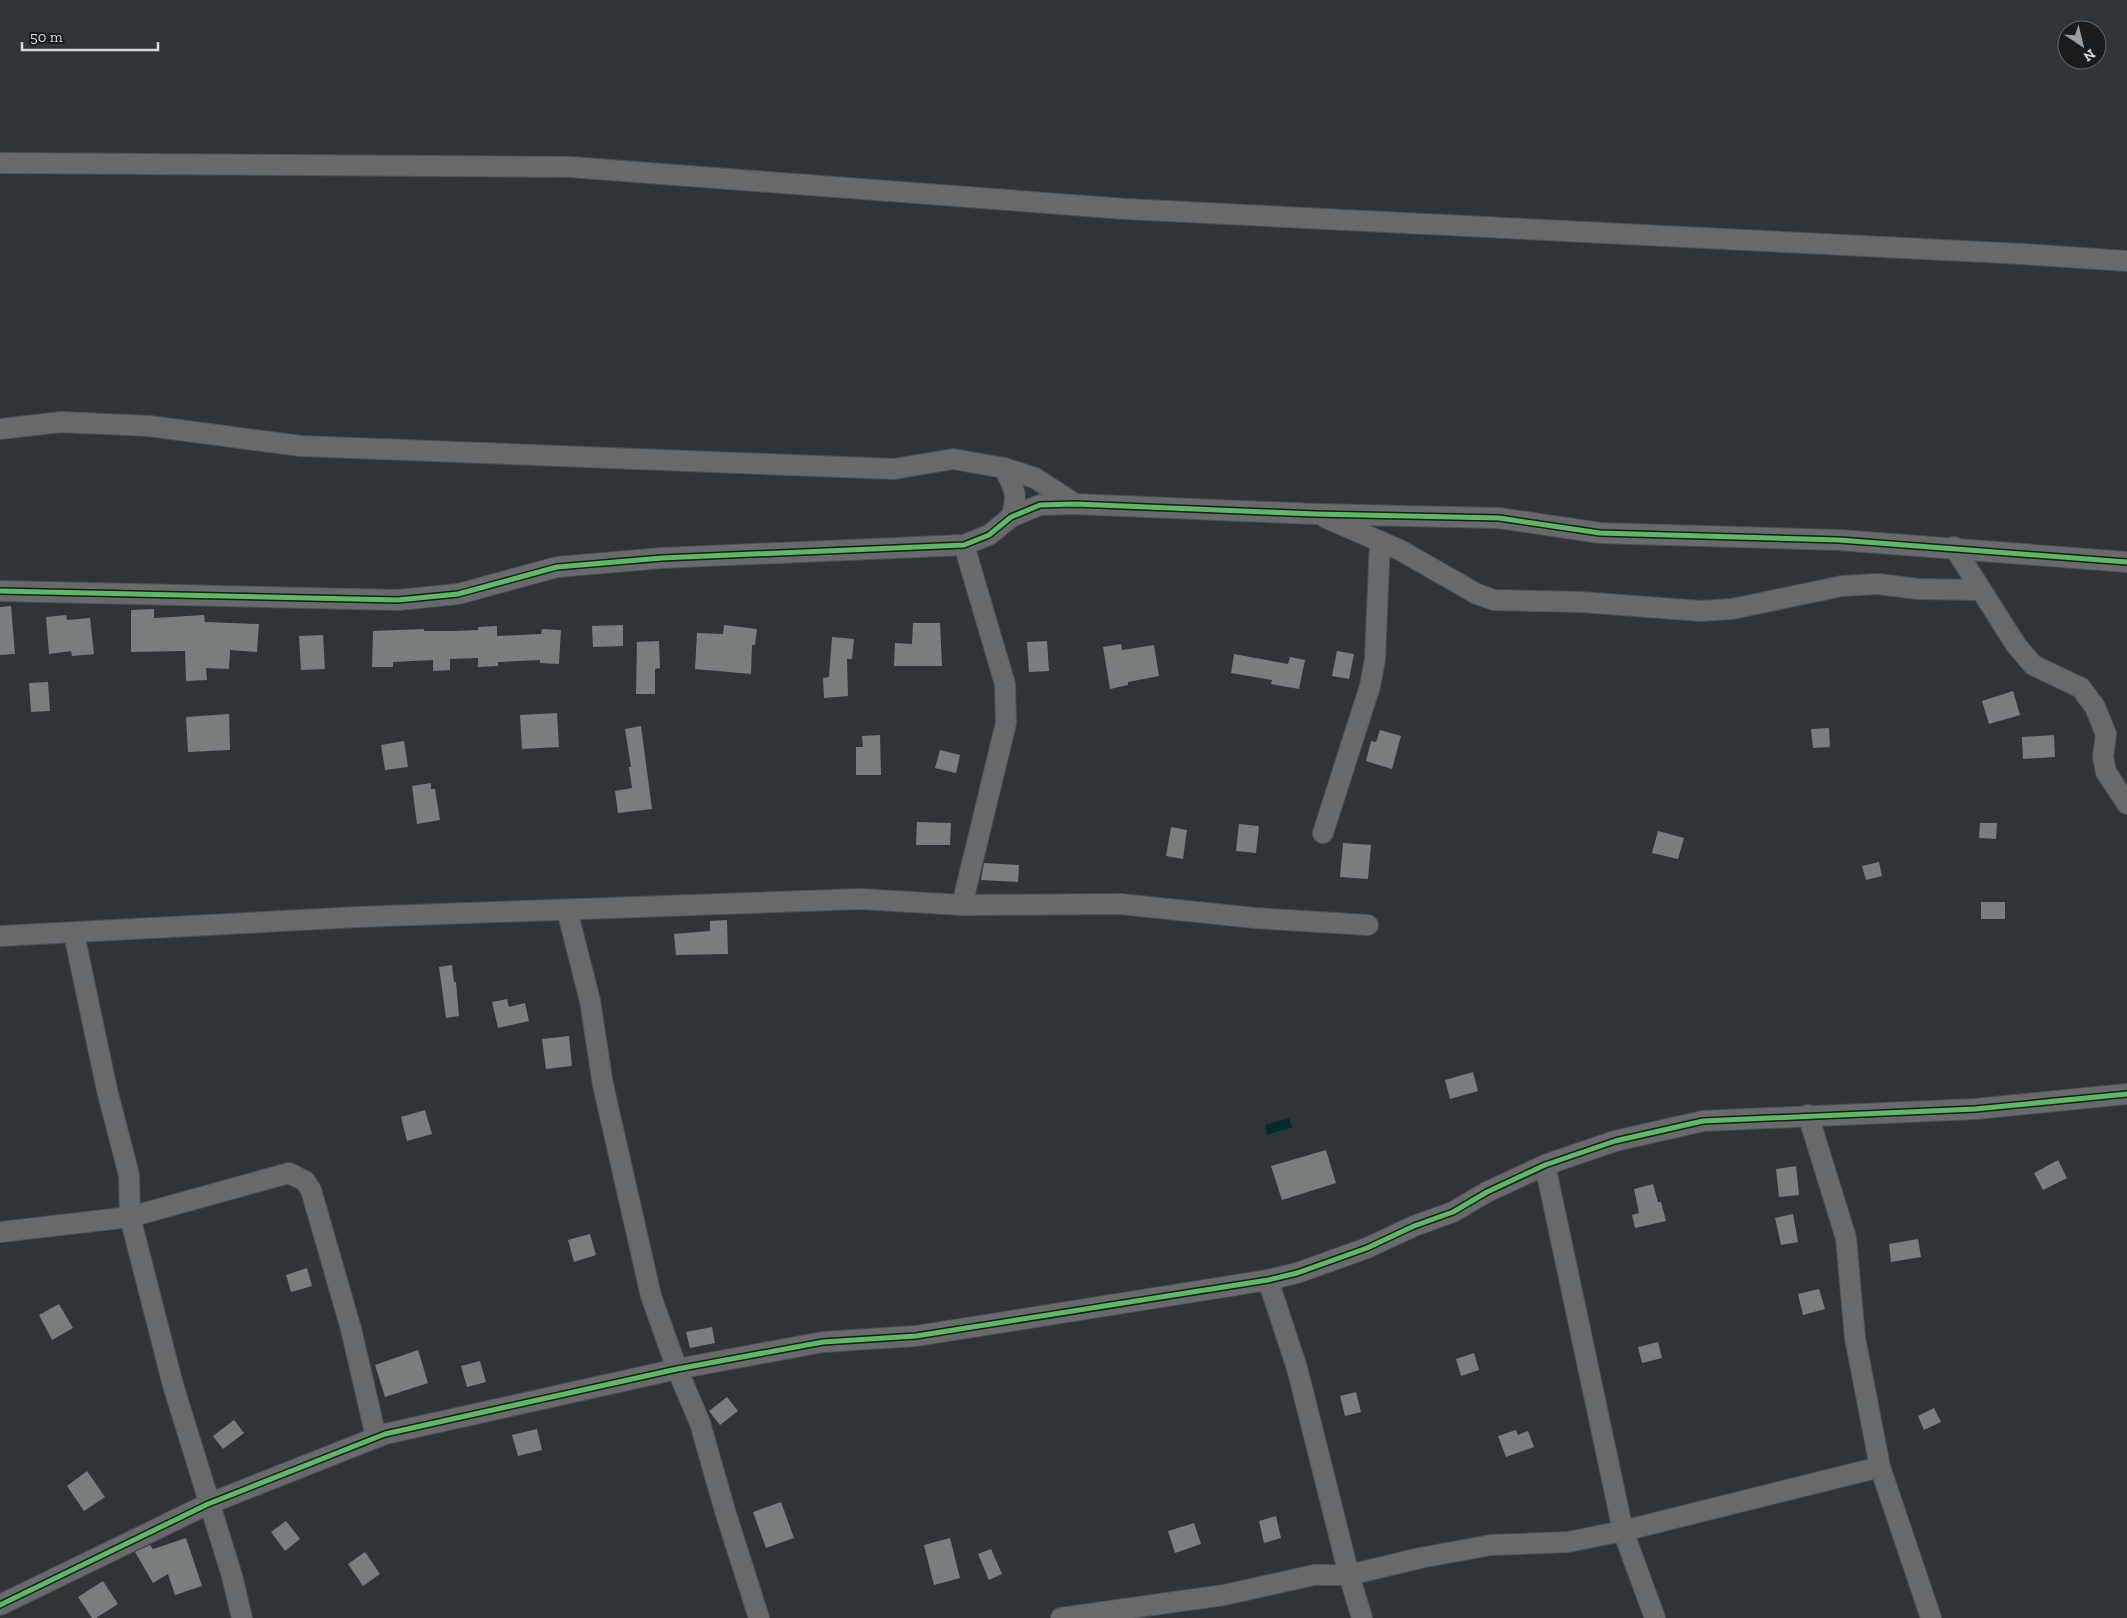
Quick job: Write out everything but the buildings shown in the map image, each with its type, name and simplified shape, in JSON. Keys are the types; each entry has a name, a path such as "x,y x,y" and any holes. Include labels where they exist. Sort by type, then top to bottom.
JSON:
{"street":[{"path":"0,163 570,167 1126,209 2023,254 2127,261"},
{"path":"0,429 60,422 149,426 301,446 894,468 953,459 1004,468 1035,478 1075,504"},
{"path":"1004,468 1014,487 1016,504 1011,517"},
{"path":"0,591 398,600 458,594 557,568 662,558 964,546 988,535 1011,517 1040,505 1075,504 1314,514 1499,518 1600,533 1839,540 2127,562"},
{"path":"1314,514 1400,550 1477,594 1494,600 1581,602 1701,611 1732,609 1842,586 1878,584 1918,589 1981,590"},
{"path":"1323,833 1370,686 1375,659 1380,541"},
{"path":"962,905 1006,723 1005,684 964,546"},
{"path":"1954,548 2016,645 2033,665 2081,688 2095,706 2106,734 2103,757 2106,772 2127,804"},
{"path":"0,936 74,934 358,917 860,899 962,905 1120,904 1255,918 1368,926"},
{"path":"567,910 590,1001 602,1085 651,1296 700,1423 725,1511 759,1618"},
{"path":"74,934 107,1090 129,1175 130,1217 173,1385 208,1504 232,1576 242,1618"},
{"path":"0,1605 208,1504 395,1432 678,1369 823,1342 916,1336 1268,1280 1297,1273 1367,1248 1414,1226 1453,1212 1486,1192 1545,1164 1615,1141 1703,1121 1975,1109 2127,1094"},
{"path":"1808,1115 1846,1238 1855,1338 1880,1467 1931,1618"},
{"path":"1545,1164 1623,1531 1656,1618"},
{"path":"0,1232 130,1217 289,1173 305,1181 311,1190 351,1329 376,1438"},
{"path":"1268,1280 1297,1368 1349,1575 1362,1618"},
{"path":"1061,1618 1224,1595 1314,1575 1349,1575 1420,1558 1492,1545 1568,1542 1623,1531 1880,1467"}],"water":[{"path":"1289,1118 1292,1127 1267,1135 1265,1125"}],"cycle path":[{"path":"0,591 398,600 458,594 557,567 662,558 964,545 989,535 1011,517 1040,505 1075,504 1315,514 1499,518 1600,533 1839,540 2127,562"},
{"path":"0,1605 208,1504 385,1434 677,1369 823,1342 916,1336 1268,1280 1297,1273 1367,1248 1414,1226 1453,1212 1487,1192 1545,1165 1615,1141 1703,1121 1975,1109 2127,1094"}]}
